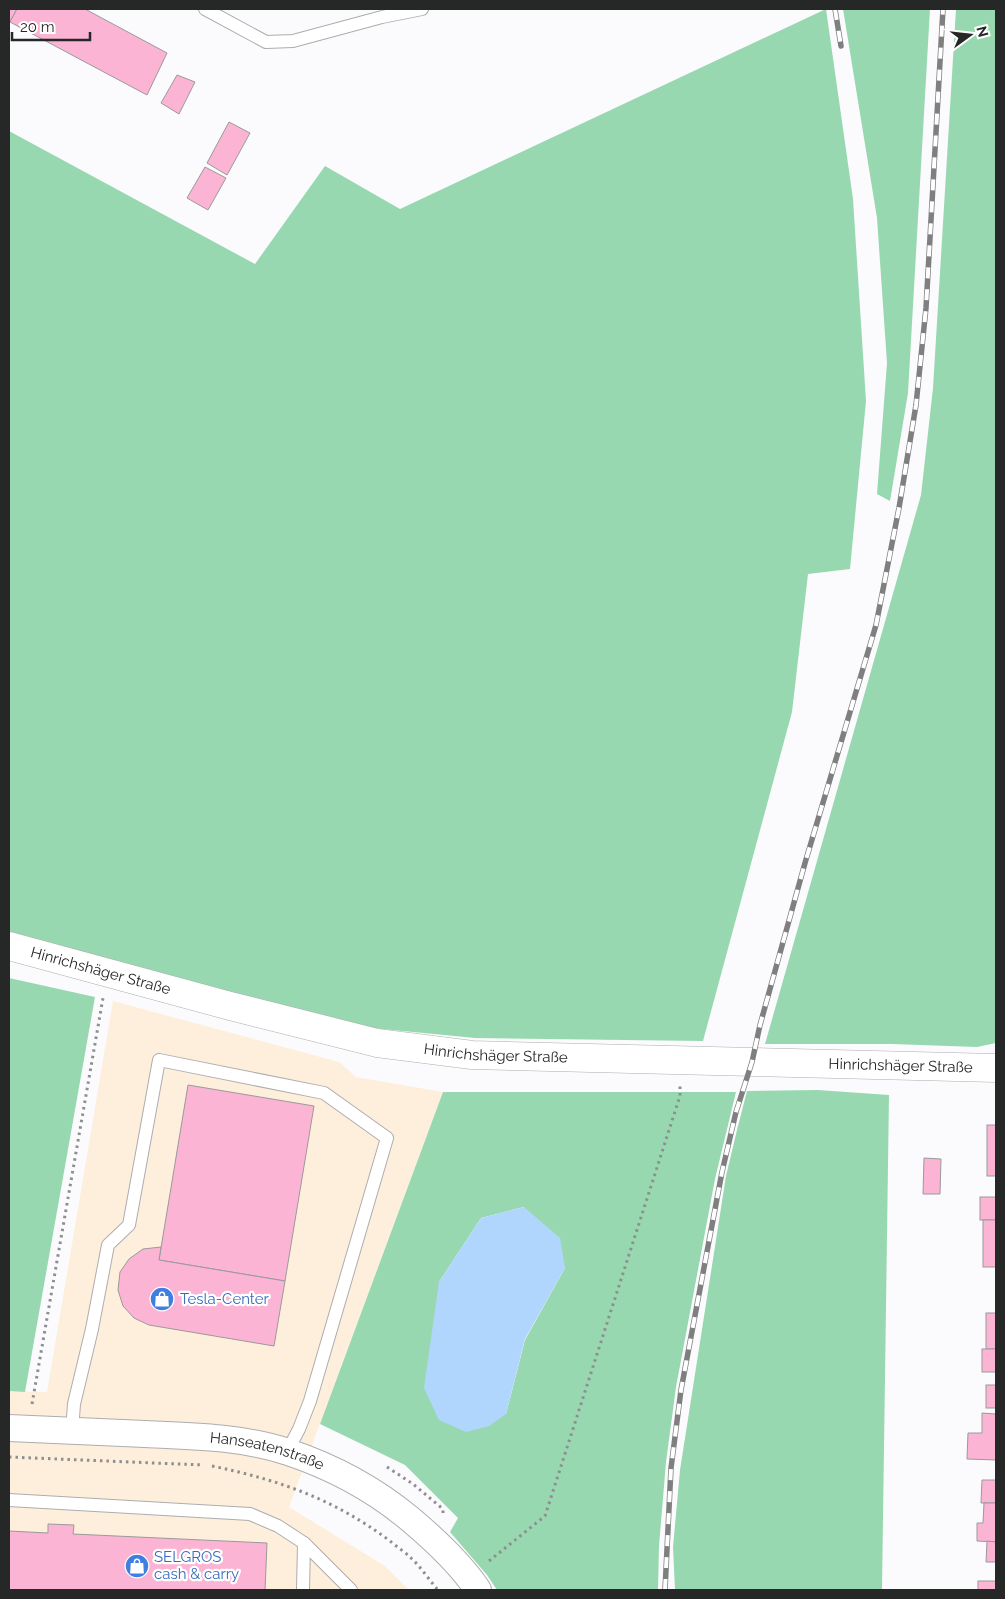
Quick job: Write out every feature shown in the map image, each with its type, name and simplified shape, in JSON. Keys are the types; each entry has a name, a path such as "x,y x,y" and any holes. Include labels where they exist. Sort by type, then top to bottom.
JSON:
{"main road":[{"name":"Hinrichshäger Straße","path":"9,946 230,1006 376,1043 472,1055 996,1068"}],"street":[{"name":"Hanseatenstraße","path":"18,1429 199,1436 257,1444 287,1452 346,1475 391,1503 430,1536 473,1583"}],"lane":[{"path":"205,9 266,42 293,41 382,17 422,9"},
{"path":"72,1431 74,1404 92,1329 108,1245 129,1225 160,1060 324,1093 387,1138 310,1402 287,1452"},
{"path":"9,1500 250,1514 278,1526 304,1543 352,1590"},
{"path":"303,1590 304,1543"}],"path":[{"path":"18,1429 107,973"},
{"path":"473,1583 545,1516 680,1096 680,1061"},
{"path":"9,1457 211,1466 248,1473 278,1482 343,1510 371,1527 411,1558 438,1590"}],"shaded area":[{"path":"113,1001 339,1062 356,1077 443,1092 289,1507 385,1566 409,1590 9,1590 9,1391 47,1392"}],"green space":[{"path":"826,9 853,199 866,401 850,569 808,574 792,712 703,1041 475,1038 372,1028 110,962 9,934 9,131 255,264 325,166 400,209"},
{"path":"843,9 930,9 908,393 890,501 877,494 887,363 877,218"},
{"path":"956,9 996,9 996,1043 977,1047 892,1044 765,1044 921,495 933,388"},
{"path":"9,978 95,997 25,1392 9,1391"},
{"path":"818,1090 889,1095 882,1590 675,1590 673,1547 680,1470 726,1176 747,1091"},
{"path":"443,1092 736,1092 715,1179 676,1387 666,1462 659,1546 658,1590 497,1590 487,1575 450,1532 458,1518 405,1465 320,1424","holes":["524,1207 565,1268 525,1340 506,1414 439,1282 481,1218"]}],"water":[{"path":"524,1207 560,1238 565,1268 525,1339 506,1414 489,1426 466,1432 439,1420 424,1388 439,1282 481,1218"}],"building":[{"path":"9,9 17,9 10,22 9,21"},
{"path":"17,9 85,9 167,53 147,95 10,22"},
{"path":"177,75 195,82 179,114 161,103"},
{"path":"229,122 250,133 227,175 207,163"},
{"path":"205,167 226,178 208,210 187,198"},
{"path":"188,1085 314,1106 285,1281 159,1260"},
{"path":"987,1125 996,1125 996,1176 987,1176"},
{"path":"924,1158 941,1159 940,1194 923,1194"},
{"path":"980,1197 996,1197 996,1220 980,1220"},
{"path":"983,1220 996,1220 996,1267 983,1267"},
{"path":"161,1247 159,1260 285,1281 274,1346 149,1325 134,1318 123,1306 118,1290 120,1272 129,1259 143,1249"},
{"path":"986,1313 996,1313 996,1349 986,1349"},
{"path":"982,1349 996,1349 996,1372 982,1372"},
{"path":"986,1385 996,1385 996,1408 986,1408"},
{"path":"982,1413 996,1414 996,1460 967,1459 968,1433 982,1433"},
{"path":"982,1480 996,1480 996,1503 981,1503"},
{"path":"984,1503 996,1503 996,1542 977,1541 977,1523 983,1523"},
{"name":"SELGROS cash & carry","path":"48,1524 74,1525 73,1534 267,1543 265,1590 9,1590 9,1531 48,1533"},
{"path":"987,1541 996,1542 996,1562 986,1562"},
{"path":"978,1581 996,1581 996,1590 978,1590"}],"railway":[{"path":"835,9 841,46"},
{"path":"665,1590 671,1468 681,1390 722,1172 736,1112 752,1062 760,1025 805,863 876,625 899,508 916,405 926,308 943,9"}],"place":[{"name":"Tesla-Center","path":"162,1299"},
{"name":"SELGROS cash & carry","path":"137,1566"}]}
